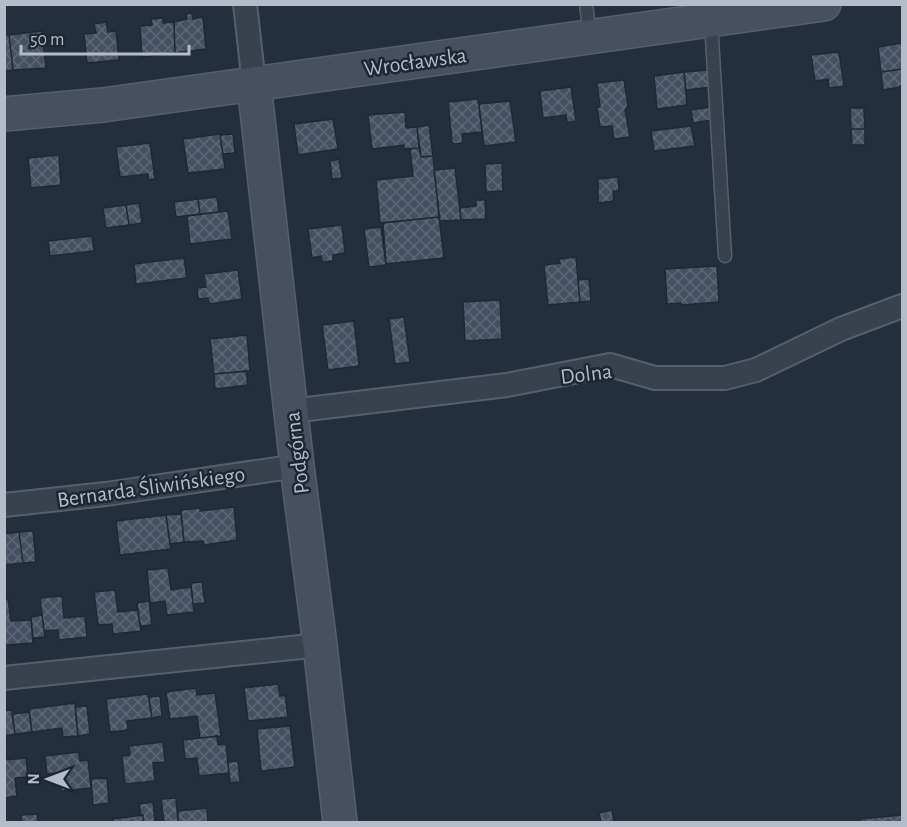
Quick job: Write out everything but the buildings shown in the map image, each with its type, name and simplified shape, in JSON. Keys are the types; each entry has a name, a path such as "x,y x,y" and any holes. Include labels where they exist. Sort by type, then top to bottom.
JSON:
{"street":[{"path":"245,4 254,84"},
{"name":"Wrocławska","path":"4,114 103,105 711,20 769,8 824,4"},
{"name":"Podgórna","path":"254,84 340,822"},
{"name":"Dolna","path":"291,411 507,385 610,365 655,378 725,378 756,370 841,329 903,306"},
{"name":"Bernarda Śliwińskiego","path":"4,505 106,494 297,466"},
{"path":"4,678 320,645"}],"lane":[{"path":"586,4 590,37"},
{"path":"711,20 725,256"}]}
